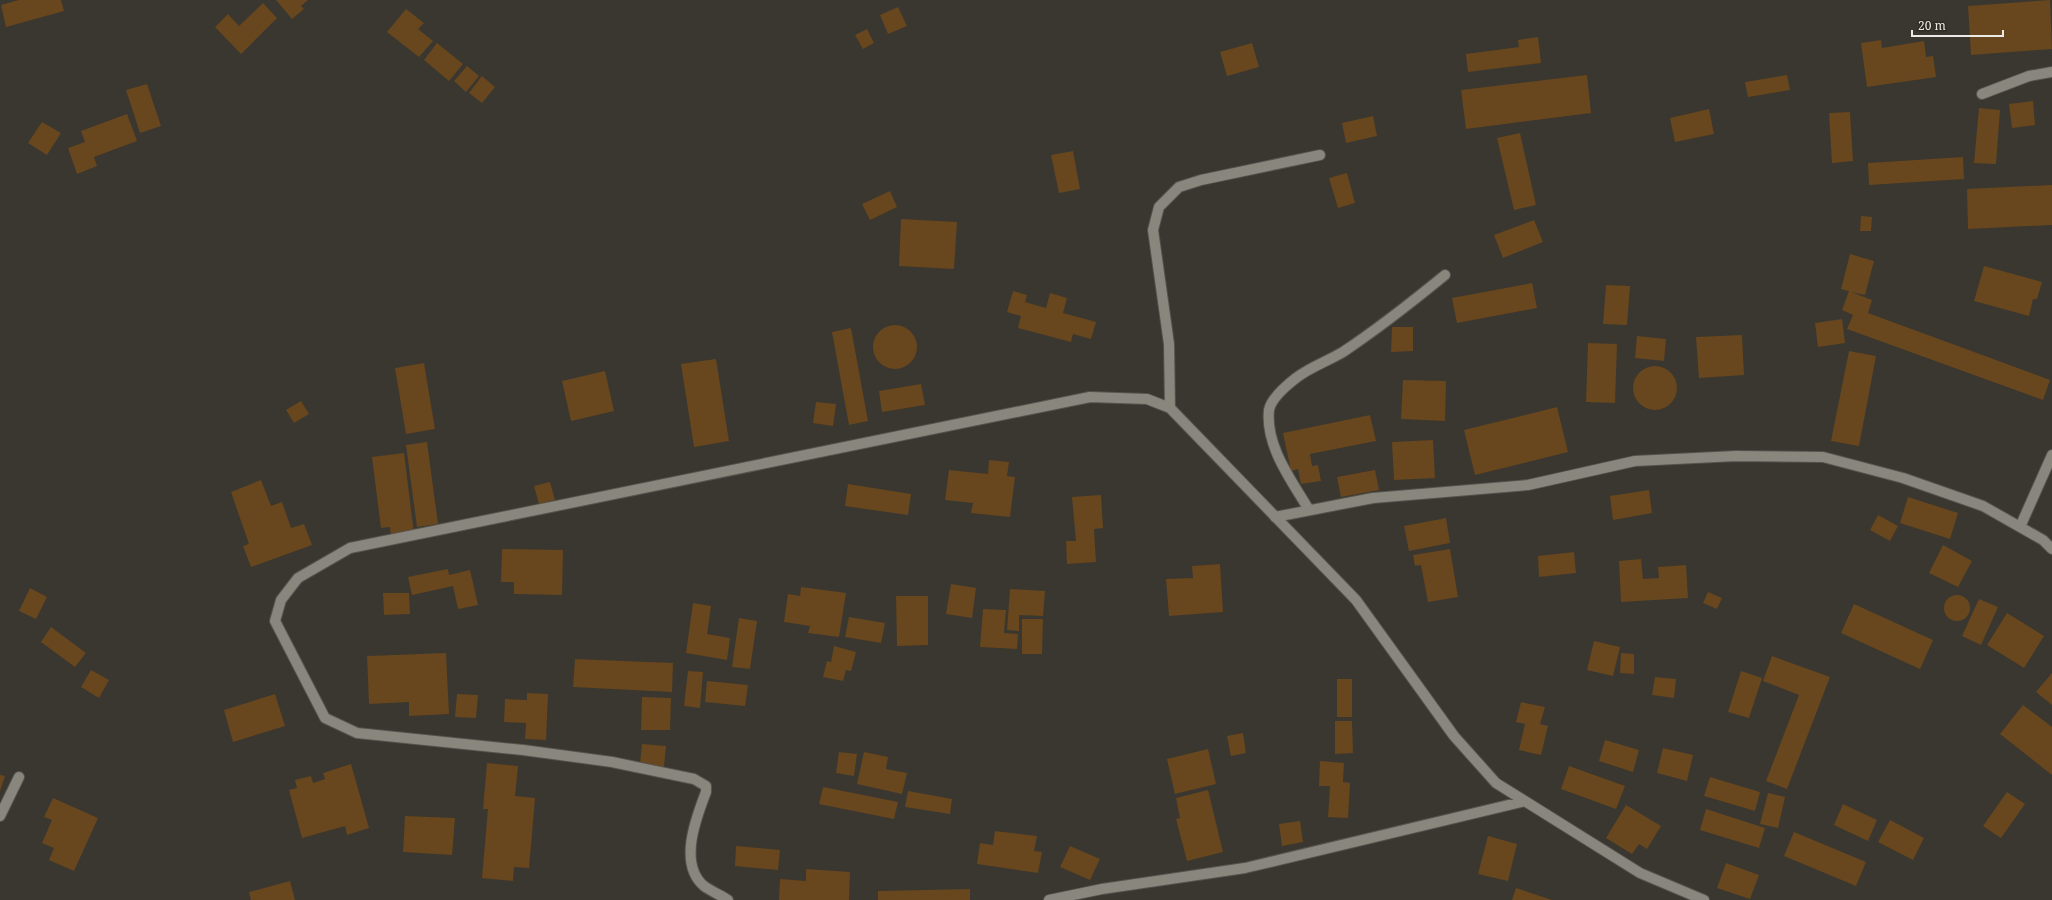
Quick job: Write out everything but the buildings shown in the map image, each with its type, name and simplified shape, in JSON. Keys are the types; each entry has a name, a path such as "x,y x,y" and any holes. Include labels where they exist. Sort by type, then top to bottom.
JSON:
{"street":[{"path":"1982,94 2029,76 2052,72"},
{"path":"1170,408 1168,344 1153,230 1159,207 1179,188 1201,180 1320,155"},
{"path":"1309,510 1283,466 1271,436 1269,409 1279,394 1296,377 1342,353 1382,326 1445,275"},
{"path":"728,900 703,885 693,870 690,844 706,792 706,786 702,782 612,762 523,750 358,733 325,718 275,620 281,600 298,578 350,548 1090,397 1147,399 1170,408 1356,600 1454,736 1496,783 1640,873 1704,900"},
{"path":"2020,527 2052,455"},
{"path":"1275,517 1373,498 1528,485 1635,460 1736,456 1823,457 1903,478 1983,506 2043,540 2052,549"},
{"path":"0,816 19,776"},
{"path":"1049,900 1102,889 1245,868 1524,800"}]}
